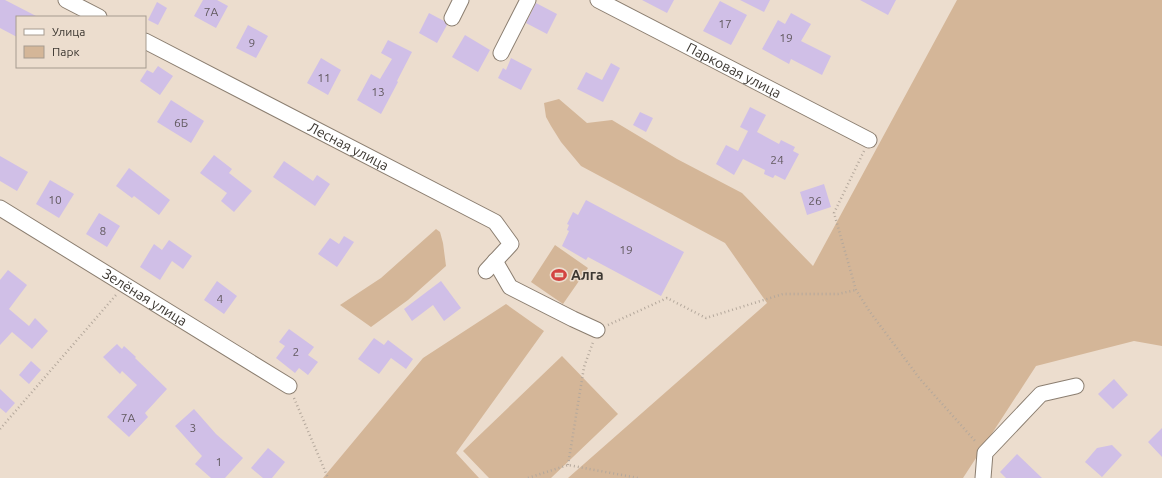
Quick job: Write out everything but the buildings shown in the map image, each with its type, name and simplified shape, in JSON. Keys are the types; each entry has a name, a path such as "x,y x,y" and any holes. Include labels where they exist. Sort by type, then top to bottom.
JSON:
{"street":[{"path":"66,0 97,16"},
{"path":"452,18 461,0"},
{"path":"501,53 528,0"},
{"name":"Парковая улица","path":"598,0 870,140"},
{"name":"Лесная улица","path":"146,42 495,222 511,244 490,266 510,287 597,330"},
{"name":"Зелёная улица","path":"0,208 290,386"},
{"path":"983,478 985,452 1041,394 1076,386"}],"path":[{"path":"870,140 834,213 856,290 870,312 920,379 985,452"},
{"path":"0,429 125,285"},
{"path":"568,465 584,367 597,330 667,298 706,318 783,294 838,294 856,290"},
{"path":"290,386 328,478"},
{"path":"528,478 568,465 638,478"}],"green space":[{"path":"957,0 1162,0 1162,346 1134,341 1036,366 963,478 568,478 767,303 725,243 581,166 561,142 551,126 546,117 544,103 559,99 587,123 612,120 677,159 742,193 813,266"},
{"path":"436,229 440,232 443,243 446,266 408,300 371,327 340,305 381,278"},
{"name":"Алга","path":"555,245 588,268 563,304 531,282"},
{"path":"506,304 544,331 456,453 479,478 323,478 423,358"},
{"path":"562,356 618,414 551,478 489,478 463,451"}],"place":[{"name":"Алга","path":"559,275"}]}
